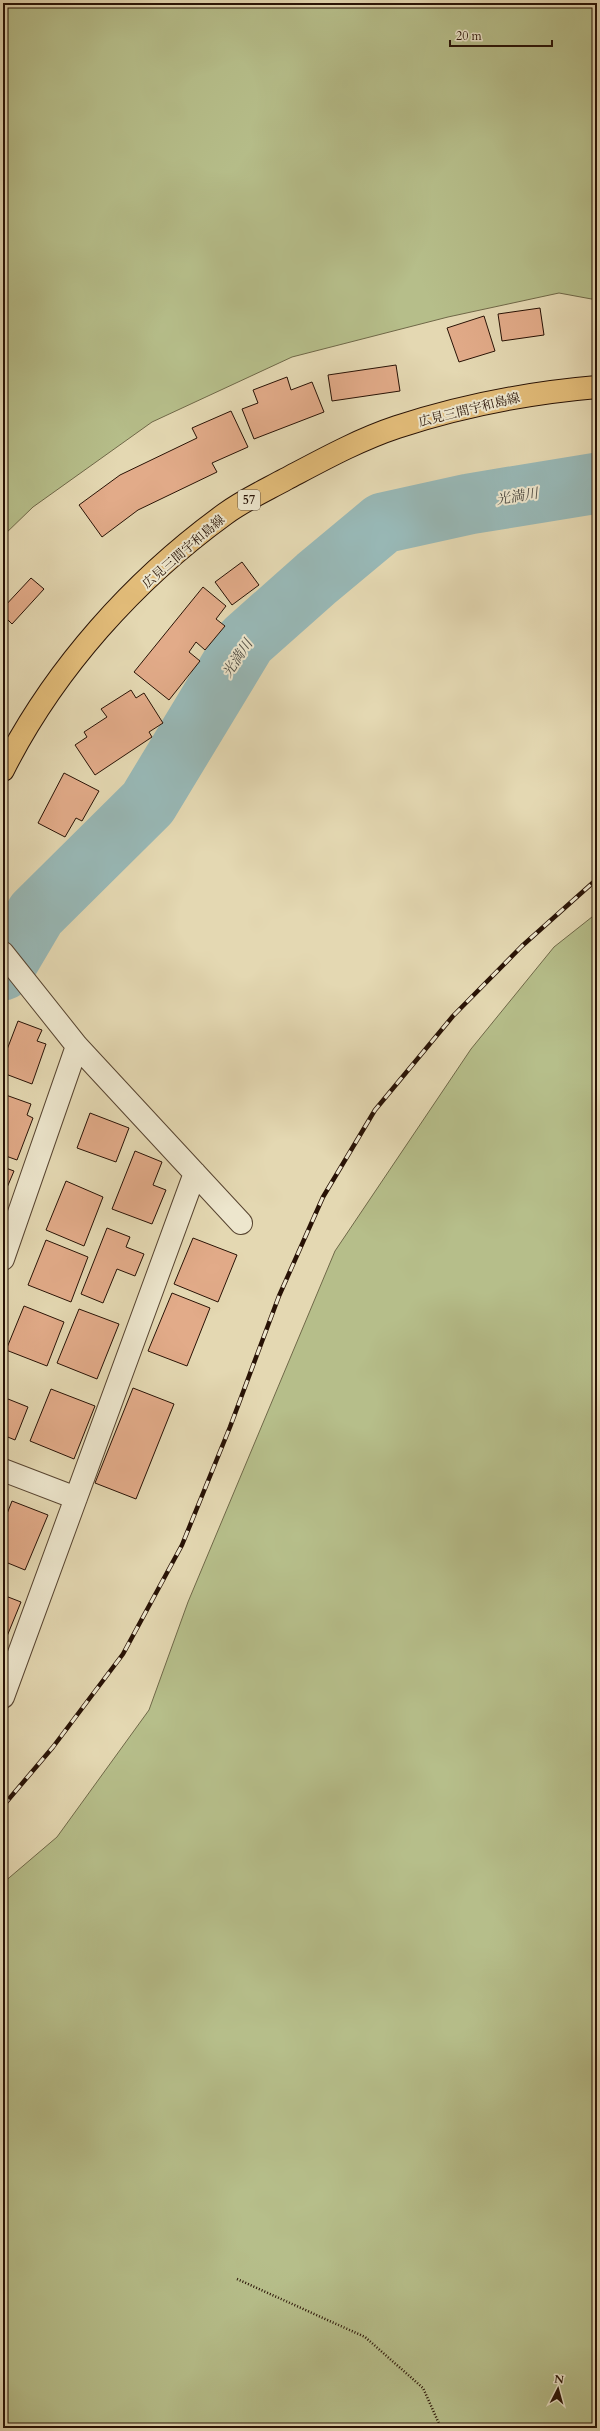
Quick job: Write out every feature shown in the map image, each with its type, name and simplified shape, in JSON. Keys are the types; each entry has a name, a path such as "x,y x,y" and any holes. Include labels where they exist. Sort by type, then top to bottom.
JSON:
{"main road":[{"name":"広見三間宇和島線","path":"3,770 16,744 52,688 103,624 169,559 226,513 338,451 397,428 472,406 533,393 597,387"}],"street":[{"path":"3,953 24,977 77,1046 241,1223"},
{"path":"3,1259 77,1046"},
{"path":"3,1697 195,1173"},
{"path":"3,1470 76,1498"}],"path":[{"path":"237,2279 365,2337 423,2388 441,2428"}],"green space":[{"path":"3,3 597,3 597,300 559,293 448,317 292,357 152,422 33,507 3,536"},
{"path":"597,913 597,2428 3,2428 3,1883 57,1837 149,1710 188,1602 335,1251 471,1049 554,947"}],"building":[{"path":"540,308 544,335 502,341 498,314"},
{"path":"484,316 495,351 459,362 447,328"},
{"path":"396,365 400,391 332,401 328,375"},
{"path":"287,377 291,390 312,382 324,412 254,439 242,409 258,403 253,390"},
{"path":"231,411 248,447 212,463 217,472 138,510 102,537 79,505 120,475 197,438 192,428"},
{"path":"242,562 259,585 232,605 215,582"},
{"path":"31,578 44,589 12,624 3,615 3,608"},
{"path":"203,587 226,606 216,619 225,626 205,650 196,642 189,652 200,661 169,700 134,672"},
{"path":"131,690 136,698 144,693 163,723 149,732 152,737 95,775 75,745 87,737 84,732 107,717 101,709"},
{"path":"64,773 99,791 82,821 76,818 65,837 38,823"},
{"path":"18,1021 42,1030 37,1041 46,1044 32,1084 3,1073 3,1060"},
{"path":"3,1094 31,1104 27,1115 33,1118 17,1160 3,1155"},
{"path":"90,1113 129,1128 116,1162 77,1148"},
{"path":"135,1151 162,1162 153,1185 166,1190 152,1224 112,1209"},
{"path":"3,1167 14,1171 3,1197"},
{"path":"66,1181 103,1197 84,1246 46,1230"},
{"path":"107,1228 130,1237 126,1247 144,1254 135,1276 117,1269 103,1303 81,1294"},
{"path":"193,1238 237,1255 218,1302 174,1284"},
{"path":"46,1240 88,1257 71,1302 28,1285"},
{"path":"172,1293 210,1308 187,1366 148,1351"},
{"path":"24,1306 64,1322 47,1366 6,1350"},
{"path":"79,1309 119,1324 97,1379 57,1363"},
{"path":"133,1388 174,1404 136,1499 95,1483"},
{"path":"51,1389 95,1406 74,1459 30,1441"},
{"path":"3,1397 28,1407 15,1440 3,1435"},
{"path":"12,1501 48,1515 25,1570 3,1561 3,1524"},
{"path":"3,1595 21,1602 3,1646"}],"waterway":[{"name":"光満川","path":"3,970 36,914 148,803 246,641 317,578 383,523 469,504 597,483"}],"railway":[{"path":"3,1806 53,1747 123,1654 182,1545 230,1427 279,1296 323,1197 375,1110 453,1016 522,946 597,879"}]}
